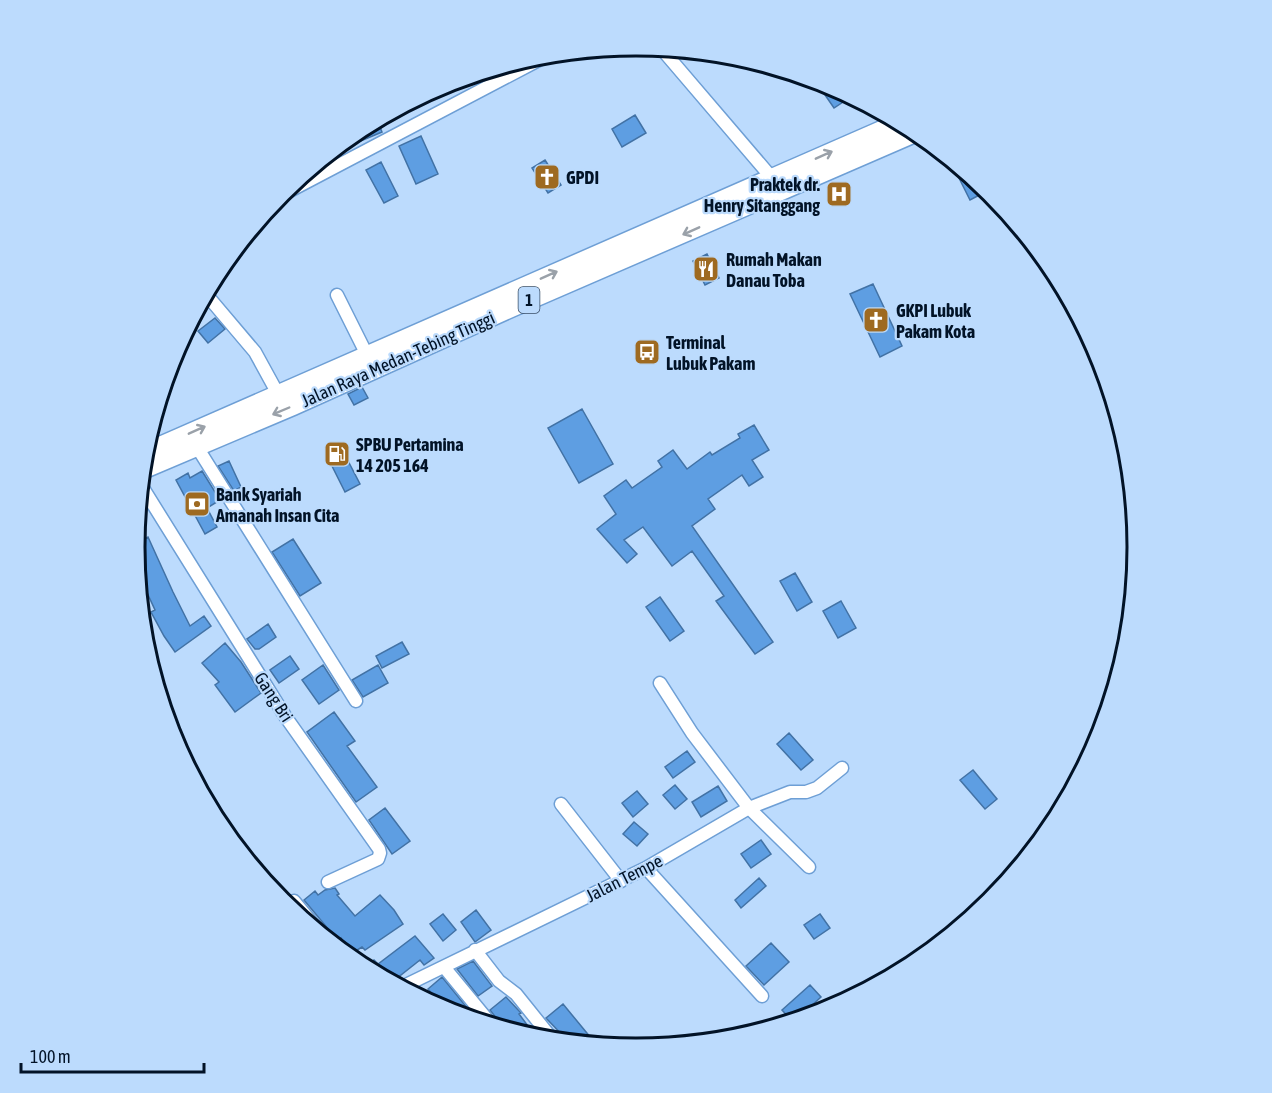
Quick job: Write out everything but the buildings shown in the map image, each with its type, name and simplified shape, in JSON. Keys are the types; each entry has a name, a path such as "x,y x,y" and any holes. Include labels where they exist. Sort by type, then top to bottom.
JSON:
{"highway":[{"name":"Jalan Raya Medan-Tebing Tinggi","path":"152,466 197,447 508,301 855,150 892,127"},
{"name":"Jalan Raya Medan-Tebing Tinggi","path":"636,246 772,178 905,135"},
{"name":"Jalan Raya Medan-Tebing Tinggi","path":"155,448 366,355 508,301"}],"street":[{"path":"669,57 772,178"},
{"path":"307,182 521,69"},
{"path":"337,295 366,355"},
{"path":"212,300 255,352 278,394"},
{"path":"197,447 356,700"},
{"name":"Gang Bri","path":"148,496 283,712 379,849 378,859 328,882"},
{"path":"660,683 692,734 749,808 809,867"},
{"name":"Jalan Tempe","path":"411,983 621,881 749,808 790,792 811,791 842,768"},
{"path":"561,804 621,881"},
{"path":"646,868 762,996"},
{"path":"475,950 499,981 516,994 544,1029"},
{"path":"444,967 481,1012"}],"place":[{"name":"GPDI","path":"547,177"},
{"name":"Praktek dr. Henry Sitanggang","path":"839,194"},
{"name":"Rumah Makan Danau Toba","path":"706,269"},
{"name":"GKPI Lubuk Pakam Kota","path":"876,320"},
{"name":"Terminal Lubuk Pakam","path":"647,352"},
{"name":"SPBU Pertamina 14 205 164","path":"337,454"},
{"name":"Bank Syariah Amanah Insan Cita","path":"197,504"}]}
